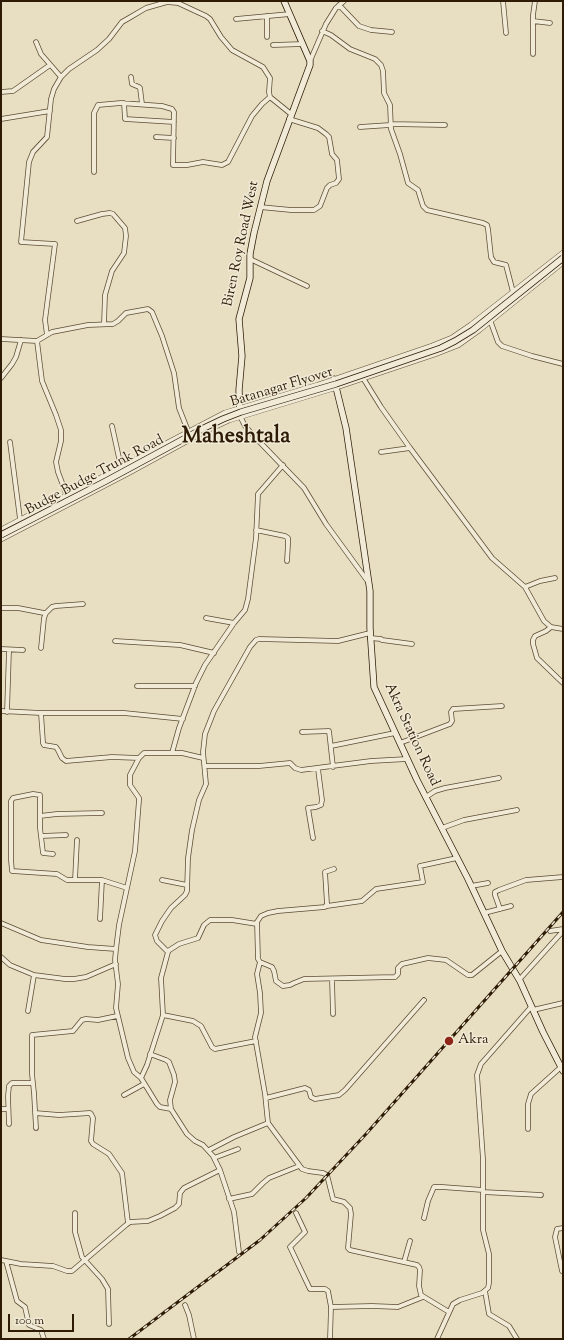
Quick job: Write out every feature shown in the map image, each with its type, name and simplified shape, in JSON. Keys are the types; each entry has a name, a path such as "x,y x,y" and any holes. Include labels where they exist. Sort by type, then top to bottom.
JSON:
{"main road":[{"path":"284,1 310,61"},
{"name":"Biren Roy Road West","path":"240,416 242,356 239,319 250,278 250,260 260,207 267,181 309,68 310,61"},
{"name":"Batanagar Flyover","path":"1,535 223,419 241,412 336,384 455,342 473,330 563,258"},
{"name":"Akra Station Road","path":"334,379 346,428 369,584 370,636 374,687 407,759 502,951 520,980 562,1069"}],"street":[{"path":"47,335 45,320 55,244 21,242 29,162 33,152 47,137 54,89 61,77 76,64 97,50 109,39 122,22 128,18 146,8 173,1 206,16 210,19 221,37 232,50 263,68 270,78 268,92 270,98 290,117 318,128 326,134 332,154 337,160 339,179 327,188 320,206 314,210 292,210 260,207"},
{"path":"310,61 322,32 336,8 344,1"},
{"path":"503,1 506,33"},
{"path":"532,54 535,1"},
{"path":"339,5 359,26 371,30 392,32"},
{"path":"236,19 290,14"},
{"path":"267,16 267,37"},
{"path":"533,21 550,24"},
{"path":"322,32 331,35 350,49 375,59 381,65 383,71 384,93 390,105 390,125 408,182 420,192 423,206 427,210 485,223 488,229 491,257 494,262 506,265 513,292"},
{"path":"36,42 41,54 61,77"},
{"path":"272,45 303,44"},
{"path":"1,92 13,91 50,65"},
{"path":"131,77 132,84 139,86 140,88 142,104"},
{"path":"94,172 94,120 95,109 100,104 142,104 162,106 172,109 174,112 173,165 187,165 203,162 225,165 252,116 262,104 270,98"},
{"path":"124,103 125,119 174,122"},
{"path":"1,119 50,111"},
{"path":"360,127 390,125 445,125"},
{"path":"156,137 174,138"},
{"path":"77,221 110,213 124,226 126,232 124,253 112,271 105,295 104,324"},
{"name":"Budge Budge Trunk Road","path":"1,530 219,415 240,407 354,373 452,338 466,329 563,253"},
{"path":"250,260 307,286"},
{"name":"Budge Budge Trunk Road","path":"1,539 203,432 240,416 298,400 458,345 469,338 563,262"},
{"path":"1,338 37,341 60,330 116,323 126,313 146,308 151,310 162,336 172,369 179,408 188,431"},
{"path":"490,320 498,342 502,346 563,364"},
{"path":"1,378 16,357 21,340"},
{"path":"37,341 42,381 61,430 61,442 56,462 67,496"},
{"path":"354,373 357,380"},
{"path":"363,378 381,407 410,448 492,558 525,588 544,621 551,626 563,628"},
{"path":"240,416 245,426 304,488 326,524 369,584"},
{"path":"112,426 122,467"},
{"path":"10,442 20,519"},
{"path":"381,452 410,448"},
{"path":"172,753 195,686 206,665 234,623 245,610 256,530 258,494 283,465"},
{"path":"256,530 285,536 288,538 287,561"},
{"path":"525,588 540,581 555,578"},
{"path":"41,648 44,618 46,613 52,607 56,606 83,604"},
{"path":"1,608 18,608 46,613"},
{"path":"206,618 234,623"},
{"path":"551,626 533,638 534,650 537,658 563,683"},
{"path":"168,951 157,941 155,936 162,921 171,908 187,892 188,858 192,830 199,800 206,784 203,758 205,734 214,712 250,647 256,640 338,641 370,636 382,640 412,644"},
{"path":"115,642 180,645 214,653"},
{"path":"1,649 22,650"},
{"path":"7,712 9,650"},
{"path":"137,686 195,686"},
{"path":"400,743 450,724 452,721 451,712 453,709 502,706"},
{"path":"1,711 124,712 183,718"},
{"path":"41,712 43,743 44,745 56,747 63,760 69,761 112,757 139,758"},
{"path":"302,732 329,731 333,767"},
{"path":"331,746 395,733"},
{"path":"171,1110 160,1107 141,1078 132,1069 117,1016 115,1003 118,984 116,949 119,925 135,851 139,800 131,788 130,780 133,768 144,753 172,753 203,758"},
{"path":"205,766 259,766 290,764 297,770 318,769 371,761 407,759"},
{"path":"312,838 308,808 321,805 322,800 318,769"},
{"path":"426,797 445,788 499,778"},
{"path":"53,854 43,853 40,797 38,794 12,799 10,860 12,871 57,874 64,879 102,880 127,888"},
{"path":"442,828 464,820 517,810"},
{"path":"40,816 102,813"},
{"path":"41,836 66,835"},
{"path":"75,880 77,840"},
{"path":"449,1312 423,1298 419,1286 420,1267 417,1265 350,1250 347,1246 351,1214 350,1208 344,1202 333,1199 327,1175 323,1172 308,1171 299,1166 268,1123 266,1098 255,1038 261,1013 257,974 260,962 258,959 257,924 261,916 268,913 304,910 362,901 376,889 423,882 420,866 457,858"},
{"path":"327,906 325,872 334,869"},
{"path":"500,909 495,892 526,880 563,877"},
{"path":"100,919 102,880"},
{"path":"162,880 187,885"},
{"path":"471,886 488,883"},
{"path":"484,913 511,906"},
{"path":"168,951 179,944 198,938 204,926 210,920 232,920 257,924"},
{"path":"1,923 41,940 88,947 116,949"},
{"path":"550,931 563,930"},
{"path":"520,980 563,930"},
{"path":"141,1078 147,1065 163,1015 161,978 168,956 168,951"},
{"path":"260,962 272,967 276,981 283,986 290,985 304,979 395,976 398,974 398,968 402,964 428,958 446,960 472,975 502,951"},
{"path":"1,957 10,965 34,975 74,979 97,973 116,964"},
{"path":"28,1011 34,975"},
{"path":"332,979 333,1014"},
{"path":"266,1098 305,1088 309,1090 311,1097 315,1099 338,1095 345,1090 424,1000"},
{"path":"437,1339 455,1302 482,1293 485,1291 489,1283 489,1254 483,1230 483,1159 479,1114 478,1070 488,1056 532,1008 563,1003"},
{"path":"163,1015 193,1021 201,1026 214,1049 256,1041"},
{"path":"36,1128 31,1056 32,1035 73,1032 82,1020 98,1020 117,1016"},
{"path":"150,1054 169,1062 175,1082 170,1100 171,1110 186,1134 209,1150 220,1170 236,1225 239,1252"},
{"path":"528,1129 528,1104 531,1094 562,1069"},
{"path":"9,1124 8,1090 10,1084 33,1083"},
{"path":"124,1095 144,1084"},
{"path":"1,1109 8,1109"},
{"path":"35,1113 59,1115 92,1114 91,1141 93,1144 109,1154 122,1173 128,1223"},
{"path":"209,1150 234,1137 268,1123"},
{"path":"214,1158 238,1149"},
{"path":"229,1199 252,1194 269,1178 299,1166"},
{"path":"44,1339 41,1330 29,1325 25,1307 17,1301 3,1261 53,1266 70,1271 75,1269 128,1223 148,1221 175,1208 179,1204 180,1193 184,1188 220,1170"},
{"path":"424,1218 428,1201 434,1187 540,1195"},
{"path":"296,1213 305,1232 290,1247 290,1249 310,1289 327,1290 331,1307 330,1339"},
{"path":"75,1214 77,1242 85,1260 102,1279 108,1289 109,1324"},
{"path":"562,1271 556,1237 557,1229 563,1228"},
{"path":"404,1262 410,1241"},
{"path":"485,1291 489,1314 509,1326 517,1339"},
{"path":"331,1307 398,1307 423,1298"},
{"path":"185,1305 189,1315 194,1339"}],"railway":[{"path":"129,1339 260,1240 306,1198 366,1134 563,912"}],"place":[{"name":"Akra","path":"449,1041"}],"district":[{"name":"Maheshtala","path":"236,438"}]}
